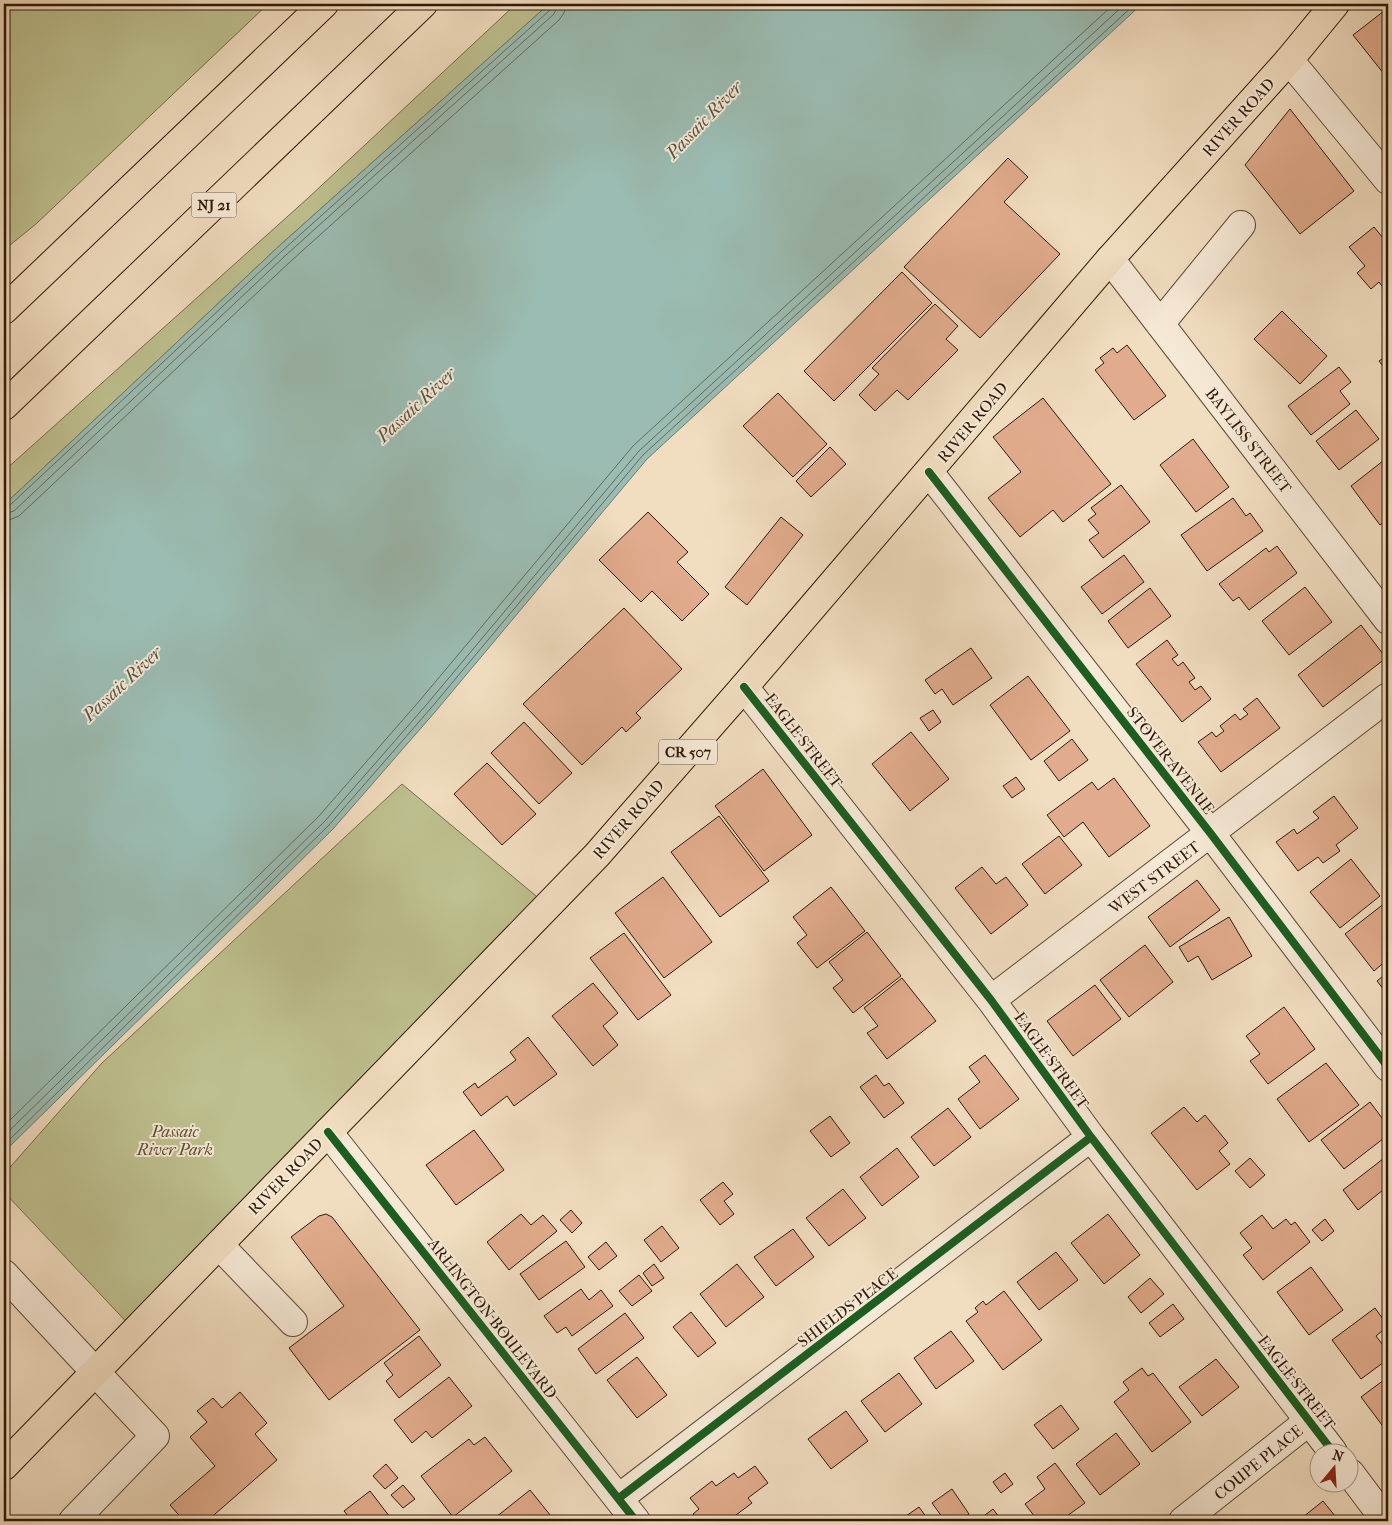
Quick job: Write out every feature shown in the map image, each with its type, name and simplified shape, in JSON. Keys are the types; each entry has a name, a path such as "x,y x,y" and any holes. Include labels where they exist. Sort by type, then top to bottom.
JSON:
{"main road":[{"path":"4,310 324,4"},
{"name":"NJ 21","path":"4,406 423,4"},
{"name":"RIVER ROAD","path":"4,1466 597,855 744,687 1110,259 1289,60 1335,4"},
{"path":"4,293 215,108"}],"street":[{"path":"1289,60 1388,180"},
{"path":"1160,324 1240,225"},
{"name":"BAYLISS STREET","path":"1110,259 1388,620"},
{"name":"STOVER AVENUE","path":"929,472 1211,834 1388,1067"},
{"name":"EAGLE STREET","path":"744,687 991,1000 1091,1137 1325,1442"},
{"name":"WEST STREET","path":"991,1000 1211,834 1388,697"},
{"name":"ARLINGTON BOULEVARD","path":"328,1132 636,1521"},
{"name":"SHIELDS PLACE","path":"619,1498 1091,1137"},
{"path":"219,1245 293,1322"},
{"path":"4,1274 156,1436 73,1521"},
{"name":"COUPE PLACE","path":"1183,1521 1309,1421"},
{"path":"1360,1487 1386,1521"}],"green space":[{"path":"4,4 268,4 36,224 4,250"},
{"path":"516,4 549,4 278,247 4,505 4,471 307,199"},
{"name":"Passaic River Park","path":"402,784 548,906 135,1331 4,1192 4,1174 102,1063"}],"water":[{"name":"Passaic River","path":"549,4 1142,4 647,459 435,712 333,829 4,1152 4,505 278,247"}],"building":[{"path":"1384,11 1388,16 1388,79 1353,35"},
{"path":"1290,109 1354,191 1300,234 1245,165"},
{"path":"1008,158 1028,177 1004,202 1060,254 980,338 904,267"},
{"path":"1374,227 1388,244 1388,294 1379,282 1371,289 1357,273 1365,266 1349,247"},
{"path":"902,272 932,303 834,401 804,371"},
{"path":"935,304 958,326 946,339 958,350 908,400 897,390 875,411 859,395 879,374 872,368"},
{"path":"1282,311 1327,356 1300,384 1254,339"},
{"path":"1127,345 1166,396 1134,420 1095,370 1104,363 1100,358 1113,348 1117,353"},
{"path":"1388,355 1388,373 1379,361"},
{"path":"1339,367 1351,382 1340,391 1350,404 1311,435 1288,406"},
{"path":"778,393 827,444 793,477 743,426"},
{"path":"1043,398 1111,484 1063,522 1053,510 1020,537 988,498 1021,472 993,437"},
{"path":"1356,410 1379,439 1339,470 1316,441"},
{"path":"1193,439 1229,487 1196,512 1160,465"},
{"path":"830,447 846,464 811,497 796,481"},
{"path":"1388,457 1388,519 1380,525 1351,486"},
{"path":"1121,485 1150,522 1103,558 1089,540 1099,533 1088,520 1096,514 1091,508"},
{"path":"1233,498 1246,516 1250,513 1263,531 1207,571 1181,535"},
{"path":"648,512 688,552 677,562 709,594 682,621 652,591 641,602 599,560"},
{"path":"781,517 803,535 747,605 725,587"},
{"path":"1277,546 1297,573 1249,610 1239,597 1233,601 1219,584 1266,548 1269,552"},
{"path":"1124,555 1144,582 1102,614 1081,587"},
{"path":"1305,587 1332,622 1289,655 1262,621"},
{"path":"1150,588 1171,616 1128,648 1108,621"},
{"path":"624,608 682,669 636,713 641,718 626,732 622,727 582,765 523,704"},
{"path":"1361,625 1386,658 1323,707 1298,675"},
{"path":"1167,640 1178,655 1172,659 1178,666 1183,662 1195,678 1189,682 1195,690 1201,686 1211,699 1182,722 1136,664"},
{"path":"971,648 992,678 953,705 942,689 935,694 925,680"},
{"path":"1028,676 1070,731 1031,760 990,705"},
{"path":"1257,698 1280,728 1221,772 1198,742 1212,732 1216,737 1224,731 1220,726 1235,714 1240,720 1248,714 1243,709"},
{"path":"933,710 941,722 929,731 920,718"},
{"path":"524,722 572,773 539,804 491,753"},
{"path":"911,732 949,779 910,811 872,764"},
{"path":"1072,739 1088,760 1059,781 1044,761"},
{"path":"487,763 536,814 502,845 454,794"},
{"path":"763,769 812,835 764,871 715,806"},
{"path":"1016,777 1025,789 1012,798 1003,786"},
{"path":"1114,778 1150,826 1109,857 1083,822 1064,837 1047,815 1092,782 1098,790"},
{"path":"1334,796 1358,828 1336,845 1340,851 1323,863 1318,857 1298,871 1276,842 1294,829 1297,834 1319,818 1313,812"},
{"path":"719,816 769,881 720,917 671,852"},
{"path":"1059,836 1082,865 1045,894 1022,864"},
{"path":"1351,859 1380,896 1340,928 1310,892"},
{"path":"982,867 996,884 1006,877 1028,905 991,934 955,888"},
{"path":"663,877 712,942 664,978 615,913"},
{"path":"1197,880 1220,910 1170,947 1148,917"},
{"path":"831,887 865,931 817,968 797,943 807,935 793,917"},
{"path":"1385,903 1388,907 1388,959 1374,971 1345,934"},
{"path":"1229,917 1252,956 1212,980 1198,956 1188,962 1179,947"},
{"path":"867,932 901,976 853,1013 833,988 843,980 829,962"},
{"path":"624,933 671,995 638,1020 590,958"},
{"path":"1145,945 1173,982 1129,1017 1100,980"},
{"path":"1388,972 1388,995 1377,981"},
{"path":"902,978 936,1021 887,1059 867,1033 878,1026 864,1008"},
{"path":"593,983 618,1013 603,1026 618,1045 593,1066 552,1016"},
{"path":"1095,985 1121,1019 1073,1056 1047,1021"},
{"path":"1284,1007 1315,1049 1268,1084 1250,1061 1260,1054 1246,1036"},
{"path":"528,1037 557,1074 514,1106 507,1096 481,1116 463,1092 475,1083 478,1088 516,1060 510,1052"},
{"path":"985,1055 1019,1099 980,1129 958,1099 980,1082 969,1067"},
{"path":"1326,1063 1359,1105 1309,1142 1277,1099"},
{"path":"876,1075 884,1086 889,1083 904,1103 884,1118 860,1087"},
{"path":"1370,1102 1388,1126 1388,1135 1344,1169 1321,1140"},
{"path":"1184,1107 1197,1122 1205,1115 1228,1143 1219,1151 1230,1164 1197,1190 1151,1133"},
{"path":"948,1108 971,1137 934,1166 911,1137"},
{"path":"830,1116 850,1143 831,1157 810,1131"},
{"path":"474,1130 504,1170 456,1205 426,1165"},
{"path":"897,1148 919,1177 882,1206 860,1177"},
{"path":"1388,1155 1388,1186 1358,1210 1343,1190"},
{"path":"1250,1158 1265,1175 1250,1188 1235,1171"},
{"path":"723,1182 733,1194 724,1201 734,1214 720,1225 700,1200"},
{"path":"843,1189 866,1218 829,1246 806,1218"},
{"path":"571,1210 582,1223 572,1233 560,1220"},
{"path":"326,1214 332,1217 420,1330 329,1400 289,1348 344,1306 291,1237 319,1216"},
{"path":"521,1214 531,1225 543,1215 557,1231 509,1270 487,1242"},
{"path":"1108,1214 1140,1255 1104,1284 1071,1243"},
{"path":"1262,1215 1273,1229 1286,1219 1291,1225 1295,1222 1310,1242 1263,1280 1243,1255 1252,1248 1240,1233"},
{"path":"1325,1219 1334,1231 1322,1241 1312,1230"},
{"path":"662,1226 679,1248 661,1262 644,1240"},
{"path":"793,1229 814,1257 776,1286 754,1257"},
{"path":"566,1241 585,1267 539,1300 520,1274"},
{"path":"606,1242 617,1256 599,1270 588,1257"},
{"path":"1056,1252 1078,1280 1039,1310 1017,1282"},
{"path":"654,1264 664,1278 652,1286 643,1273"},
{"path":"737,1264 764,1297 726,1327 700,1294"},
{"path":"1311,1267 1343,1310 1309,1335 1277,1292"},
{"path":"639,1275 652,1291 632,1306 619,1291"},
{"path":"1150,1278 1164,1294 1141,1313 1128,1297"},
{"path":"581,1289 589,1300 601,1290 613,1306 572,1336 566,1327 557,1333 544,1316"},
{"path":"1004,1291 1042,1340 1003,1370 966,1321 978,1312 975,1308 983,1301 986,1305"},
{"path":"1173,1304 1184,1319 1160,1337 1149,1323"},
{"path":"1375,1308 1388,1326 1376,1336 1388,1352 1388,1359 1361,1379 1332,1340"},
{"path":"691,1312 716,1343 698,1357 673,1327"},
{"path":"625,1313 644,1338 596,1374 578,1349"},
{"path":"951,1331 974,1361 936,1389 914,1358"},
{"path":"419,1336 441,1365 399,1398 386,1381 393,1375 384,1363"},
{"path":"637,1357 667,1395 637,1418 607,1380"},
{"path":"1216,1359 1239,1387 1202,1416 1179,1387"},
{"path":"1142,1368 1148,1376 1153,1373 1191,1422 1152,1452 1114,1402 1129,1390 1123,1382"},
{"path":"899,1373 922,1404 885,1432 861,1401"},
{"path":"449,1377 472,1406 432,1438 426,1431 412,1443 394,1420"},
{"path":"1388,1377 1388,1433 1361,1397"},
{"path":"240,1392 267,1423 255,1434 277,1460 207,1521 184,1521 170,1505 215,1466 190,1437 207,1422 197,1411 213,1398 222,1408"},
{"path":"1061,1405 1079,1429 1053,1449 1034,1425"},
{"path":"846,1411 868,1441 831,1469 808,1439"},
{"path":"1116,1433 1140,1464 1100,1495 1076,1464"},
{"path":"485,1437 512,1471 453,1517 421,1476 469,1439 474,1445"},
{"path":"1055,1463 1085,1503 1060,1521 1038,1521 1025,1504 1045,1489 1037,1477"},
{"path":"386,1464 398,1478 385,1489 373,1476"},
{"path":"755,1466 768,1483 748,1498 752,1503 728,1521 708,1519 699,1521 693,1514 699,1509 690,1498 712,1481 716,1486 734,1473 738,1478"},
{"path":"1005,1473 1013,1484 1001,1493 993,1482"},
{"path":"403,1485 415,1499 403,1508 391,1495"},
{"path":"952,1489 969,1514 958,1521 945,1521 932,1503"},
{"path":"530,1490 555,1521 491,1521"},
{"path":"370,1491 393,1521 352,1521 344,1511"},
{"path":"1323,1501 1339,1521 1298,1521"},
{"path":"919,1507 927,1518 923,1521 910,1521 906,1516"},
{"path":"993,1509 1002,1521 977,1521"},
{"path":"1010,1515 1014,1521 1002,1521"}],"cycle path":[{"path":"929,472 1211,834 1388,1067"},
{"path":"744,687 991,1000 1091,1137 1325,1442"},
{"path":"328,1132 636,1521"},
{"path":"619,1498 1091,1137"}]}
